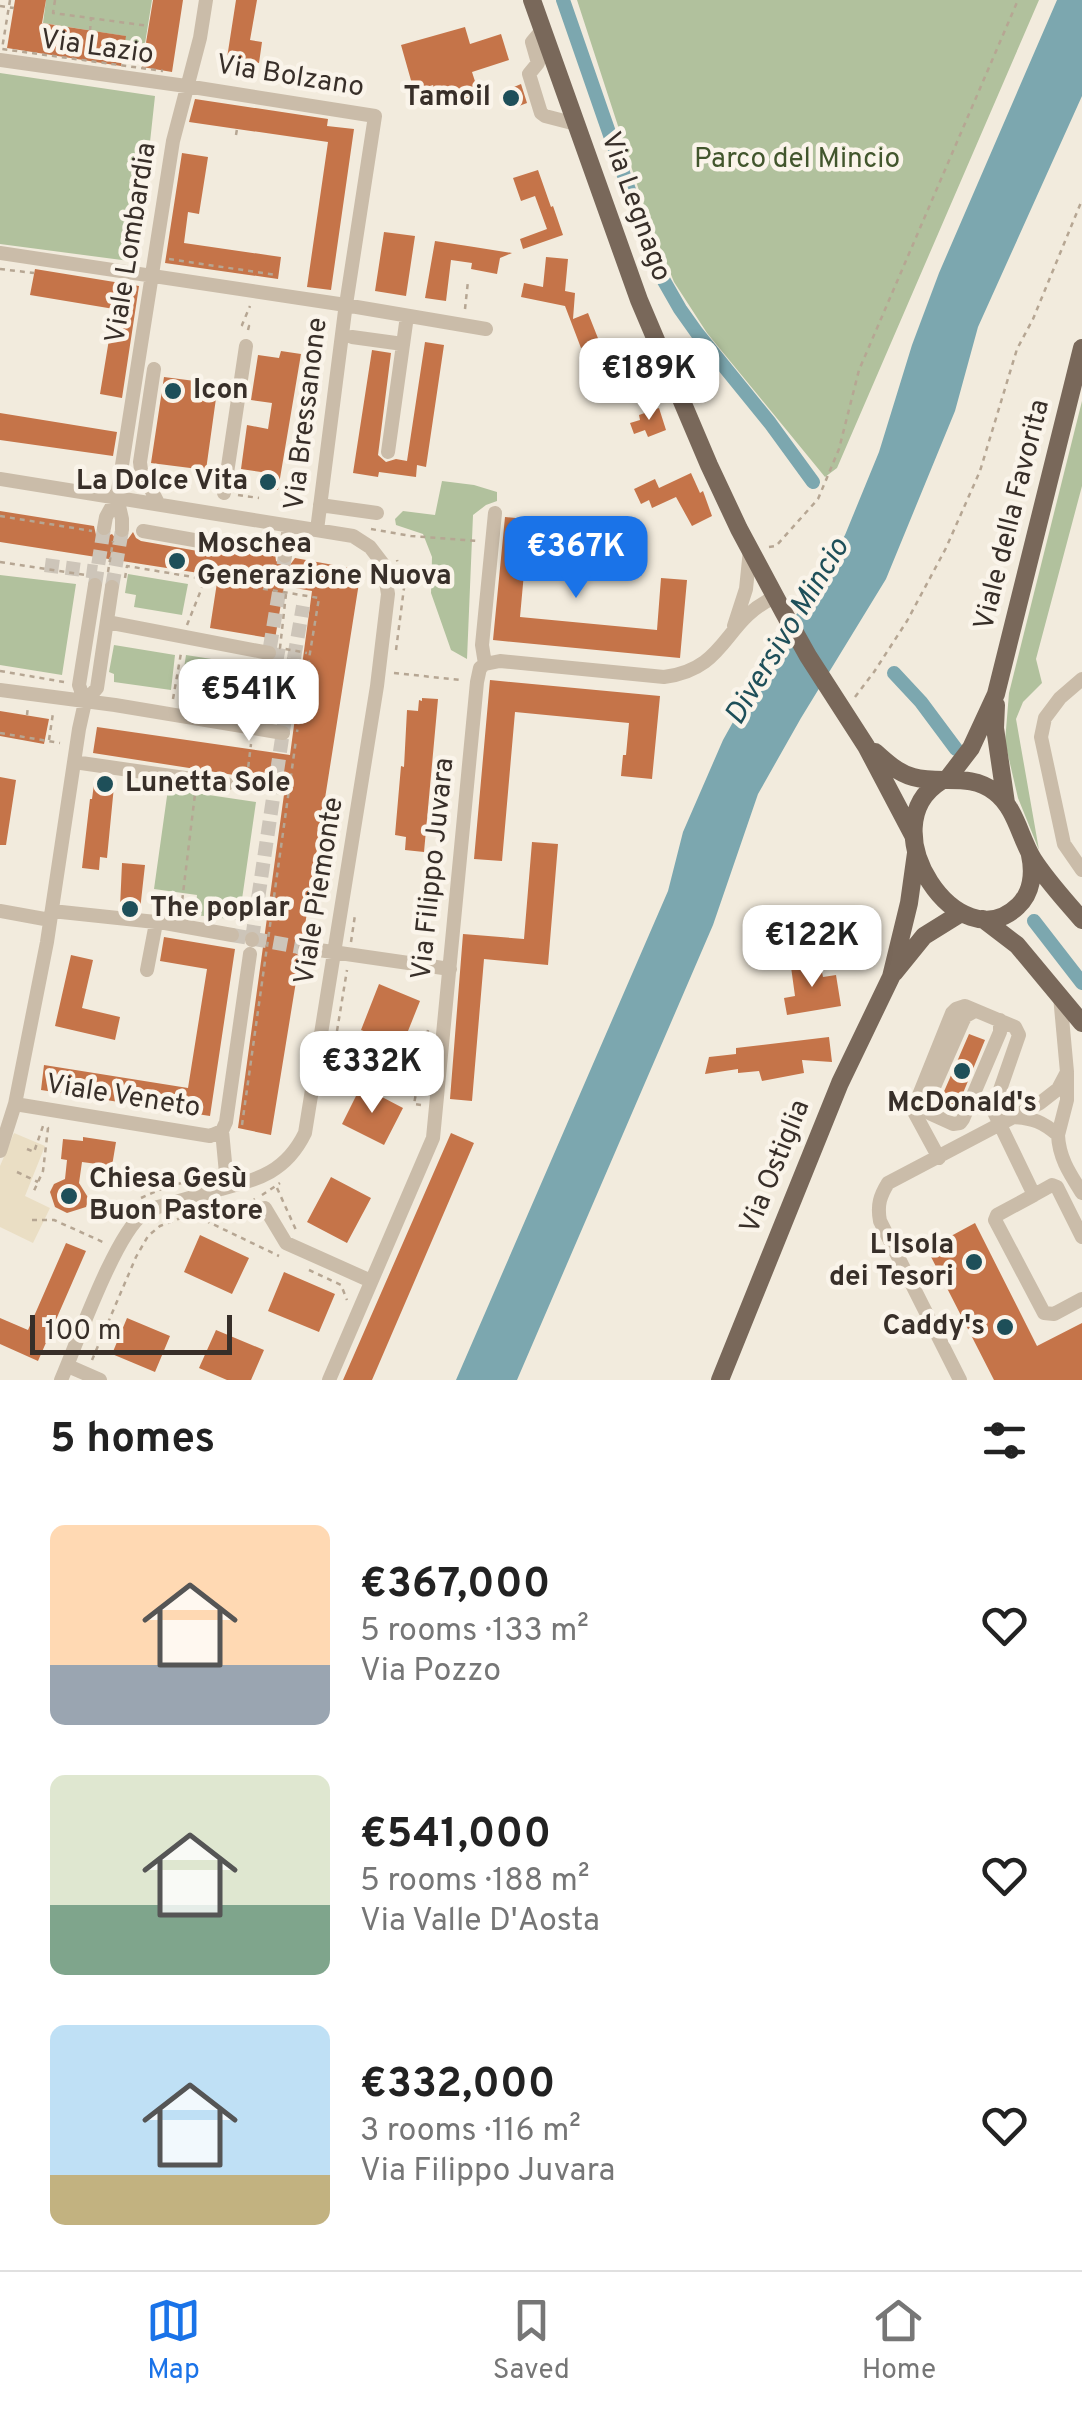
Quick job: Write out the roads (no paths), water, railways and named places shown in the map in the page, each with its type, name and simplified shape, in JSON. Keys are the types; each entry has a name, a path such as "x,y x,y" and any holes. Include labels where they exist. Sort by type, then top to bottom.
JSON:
{"main road":[{"name":"Via Legnago","path":"532,0 639,300 709,465 780,605 866,746 915,845 920,867 932,886 960,914"},
{"name":"Viale della Favorita","path":"945,780 971,748 996,694 1082,348"},
{"name":"Viale della Favorita","path":"996,694 996,728 1006,804"},
{"name":"Via Legnago","path":"866,746 910,777 968,780 994,791 1006,804"},
{"path":"915,845 918,806 930,789 945,780"},
{"path":"1006,804 1030,854 1082,920"},
{"name":"Via Ostiglia","path":"720,1380 840,1083 891,977 910,903 915,845"},
{"path":"960,914 983,919 1003,916 1022,901 1032,878 1030,854"},
{"name":"Via Ostiglia","path":"891,977 924,936 960,914"},
{"path":"983,919 1017,944 1082,1022"}],"street":[{"name":"Viale Lombardia","path":"109,531 122,519 118,497 173,141 206,0"},
{"path":"543,29 532,42 538,64 529,74 541,113 576,124"},
{"name":"Via Lazio","path":"0,60 186,86"},
{"name":"Via Bolzano","path":"186,86 375,116 346,305"},
{"path":"0,253 486,329"},
{"name":"Via Bressanone","path":"318,530 346,305"},
{"path":"388,452 407,316"},
{"path":"352,337 403,344"},
{"path":"230,494 246,346"},
{"path":"154,369 140,462 158,503"},
{"name":"Viale Piemonte","path":"0,478 353,536 370,547 383,564 388,594 342,954 305,1134 299,1146 262,1178 143,1214 118,1249 64,1373"},
{"path":"320,505 377,513"},
{"name":"Via Filippo Juvara","path":"330,1380 432,1138 478,682 480,668 485,664 482,646 495,513"},
{"path":"285,556 289,526"},
{"path":"143,531 211,544"},
{"path":"732,631 746,588 750,549"},
{"path":"0,1151 15,1104 51,915 85,702 96,688 107,622 105,583 79,685 85,702"},
{"path":"485,664 500,661 664,677 691,672 719,650 752,610 780,605"},
{"path":"107,622 269,653"},
{"path":"1082,679 1045,718 1041,737 1064,844 1082,870"},
{"path":"0,690 282,733"},
{"path":"74,762 228,784"},
{"path":"0,911 156,922 232,936"},
{"path":"147,970 156,922"},
{"name":"Viale Veneto","path":"226,1174 222,1131 251,944"},
{"path":"305,948 450,968"},
{"path":"1060,995 1068,1100 1058,1149 1082,1193"},
{"path":"939,1158 913,1110 952,1013 965,1006 1015,1028 1019,1035 993,1110 1006,1121 1034,1195"},
{"path":"975,1011 963,1020 927,1104 931,1114 953,1124 960,1124 963,1119 1000,1032 1000,1020"},
{"path":"960,1380 880,1220 880,1196 888,1184 1049,1098 1067,1072"},
{"path":"0,1117 15,1104"},
{"name":"Viale Veneto","path":"15,1104 210,1136 222,1131"},
{"path":"1006,1121 1033,1118 1058,1135"},
{"path":"1082,1238 1057,1187 1052,1185 997,1215 995,1220 1044,1313 1054,1314 1082,1299"},
{"path":"266,1208 286,1244 371,1281"},
{"path":"64,1373 93,1377"}],"water":[{"name":"Diversivo Mincio","path":"1057,0 1082,0 1082,96 978,327 955,411 886,579 758,794 713,925 517,1380 456,1380 668,891 683,832 723,740 845,535 879,452 939,273"}],"waterway":[{"path":"563,0 660,274 697,333 813,482"},
{"path":"894,673 956,749"},
{"path":"1034,921 1082,983"}],"tunnel":[{"path":"95,585 104,528"},
{"path":"112,587 122,530"},
{"path":"252,939 294,658 269,653 285,556"},
{"path":"45,565 97,572"},
{"path":"294,658 303,606"},
{"path":"232,935 305,948"}],"place":[{"name":"Tamoil","path":"511,98"},
{"name":"Icon","path":"173,391"},
{"name":"La Dolce Vita","path":"268,482"},
{"name":"Moschea Generazione Nuova","path":"177,561"},
{"name":"Lunetta Sole","path":"105,784"},
{"name":"The poplar","path":"130,909"},
{"name":"McDonald's","path":"962,1071"},
{"name":"Chiesa Gesù Buon Pastore","path":"69,1196"},
{"name":"L'Isola dei Tesori","path":"974,1262"},
{"name":"Caddy's","path":"1005,1327"}],"park label":[{"name":"Parco del Mincio","path":"797,160"}]}
